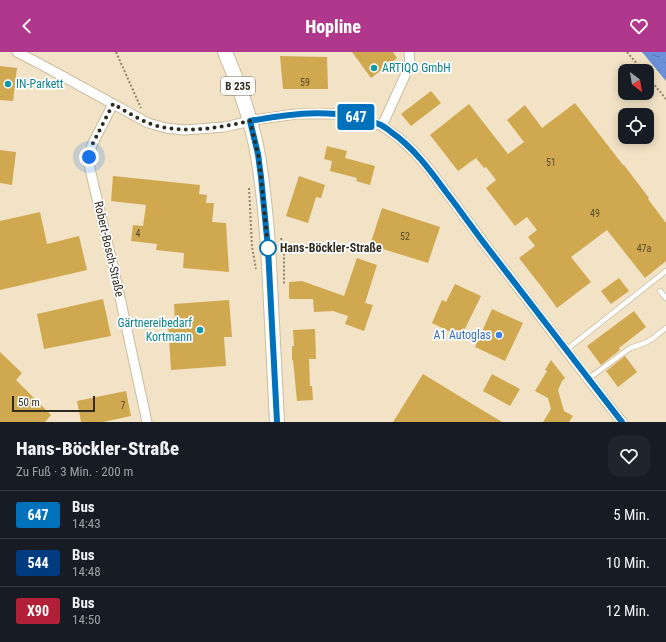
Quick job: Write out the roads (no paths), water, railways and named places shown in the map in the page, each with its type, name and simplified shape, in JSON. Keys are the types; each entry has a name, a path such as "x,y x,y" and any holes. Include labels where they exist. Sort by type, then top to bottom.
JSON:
{"main road":[{"name":"B 235","path":"225,52 235,75 250,121 258,154 268,248 277,422"}],"street":[{"path":"16,52 148,123 166,128 184,130 224,126 296,114 334,114 360,118 382,126 398,137 415,153 429,170 622,422"},
{"path":"382,126 410,63 409,52"},
{"name":"Robert-Bosch-Straße","path":"113,104 92,145 89,164 147,422"}],"lane":[{"path":"566,350 666,271"},
{"path":"660,291 666,298"},
{"path":"588,379 630,348 652,340 666,328"}],"water":[{"path":"642,52 666,52 666,81 654,66 654,64 652,64"}],"place":[{"name":"ARTIQO GmbH","path":"374,68"},
{"name":"IN-Parkett","path":"8,84"},
{"name":"Hans-Böckler-Straße","path":"268,248"},
{"name":"Gärtnereibedarf Kortmann","path":"200,330"},
{"name":"A1 Autoglas","path":"499,335"}]}
